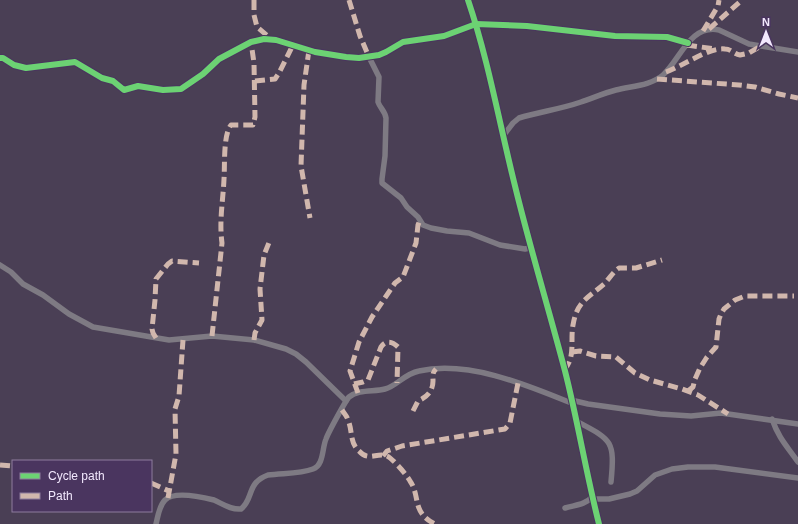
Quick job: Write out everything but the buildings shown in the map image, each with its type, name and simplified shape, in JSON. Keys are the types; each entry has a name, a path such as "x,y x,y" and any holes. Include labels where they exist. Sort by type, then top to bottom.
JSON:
{"street":[{"path":"468,0 476,24 530,248 564,370 599,524"},
{"path":"0,58 14,65 26,68 75,62 102,78 113,81 124,90 138,86 148,89 177,90 188,85 219,59 251,42 264,39 276,40 309,50 337,56 359,58 386,52 403,42 444,36 476,24 527,26 609,35 667,37 688,43"},
{"path":"503,136 512,123 519,118 581,102 616,90 657,80 666,72 688,43 703,30 714,29 749,44 798,52"},
{"path":"369,57 379,77 379,106 386,114 385,156 382,180 384,185 401,198 410,210 427,227 469,233 500,245 525,249 530,248"},
{"path":"0,265 11,272 22,284 43,295 69,314 93,327 169,340 212,336 254,340 286,349 296,354 306,362 346,401"},
{"path":"156,524 162,505 168,498 187,495 214,501 233,509 241,509 246,504 254,485 262,478 317,467 321,461 325,440 349,397 358,393 389,388 405,376 419,371 436,369 469,370 495,376 571,402 691,416 721,413 798,424"},
{"path":"772,420 782,442 798,462"},
{"path":"576,421 601,434 609,443 613,453 611,482"},
{"path":"565,508 584,503 592,498 609,499 630,494 637,491 655,475 672,469 688,467 715,467 798,478"}],"marked path":[{"path":"254,0 254,15 257,27 270,38"},
{"path":"349,0 360,36 369,57"},
{"path":"703,31 718,6 719,0"},
{"path":"709,29 742,0"},
{"path":"212,336 222,243 221,219 225,150 228,130 231,125 253,125 255,117 254,63 251,42"},
{"path":"255,81 275,79 293,45"},
{"path":"687,45 715,49"},
{"path":"666,72 711,51 727,49 740,55 749,53 761,46"},
{"path":"309,50 304,85 301,166 310,218"},
{"path":"657,79 755,87 798,98"},
{"path":"358,393 350,371 359,342 372,317 395,283 403,277 416,243 420,220"},
{"path":"254,340 255,333 262,320 260,289 264,255 270,240"},
{"path":"564,370 570,360 573,325 580,305 604,284 619,268 636,268 662,260"},
{"path":"156,338 152,329 156,279 172,261 199,263"},
{"path":"688,391 693,387 700,368 716,347 719,319 724,309 735,300 745,296 794,296"},
{"path":"168,498 176,454 175,409 179,396 183,340"},
{"path":"354,384 368,380 381,347 387,342 394,343 398,347 397,383"},
{"path":"572,352 580,351 596,356 616,357 635,373 650,380 698,395 728,414"},
{"path":"413,411 418,401 427,396 431,391 433,385 433,373 436,369"},
{"path":"383,456 387,451 402,446 505,429 510,423 518,383"},
{"path":"342,410 348,419 352,440 356,448 366,456 383,455 392,460 410,481 419,509 427,519 435,524"},
{"path":"0,465 12,466"},
{"path":"152,483 169,491"}],"cycle path":[{"path":"468,0 482,47 522,213 565,371 599,524"},
{"path":"0,58 3,58 14,65 26,68 75,62 102,78 113,81 124,90 138,86 163,90 181,89 203,74 219,59 251,42 264,39 276,40 315,52 359,58 379,55 403,42 444,36 476,24 527,26 615,36 667,37 688,43"}]}
